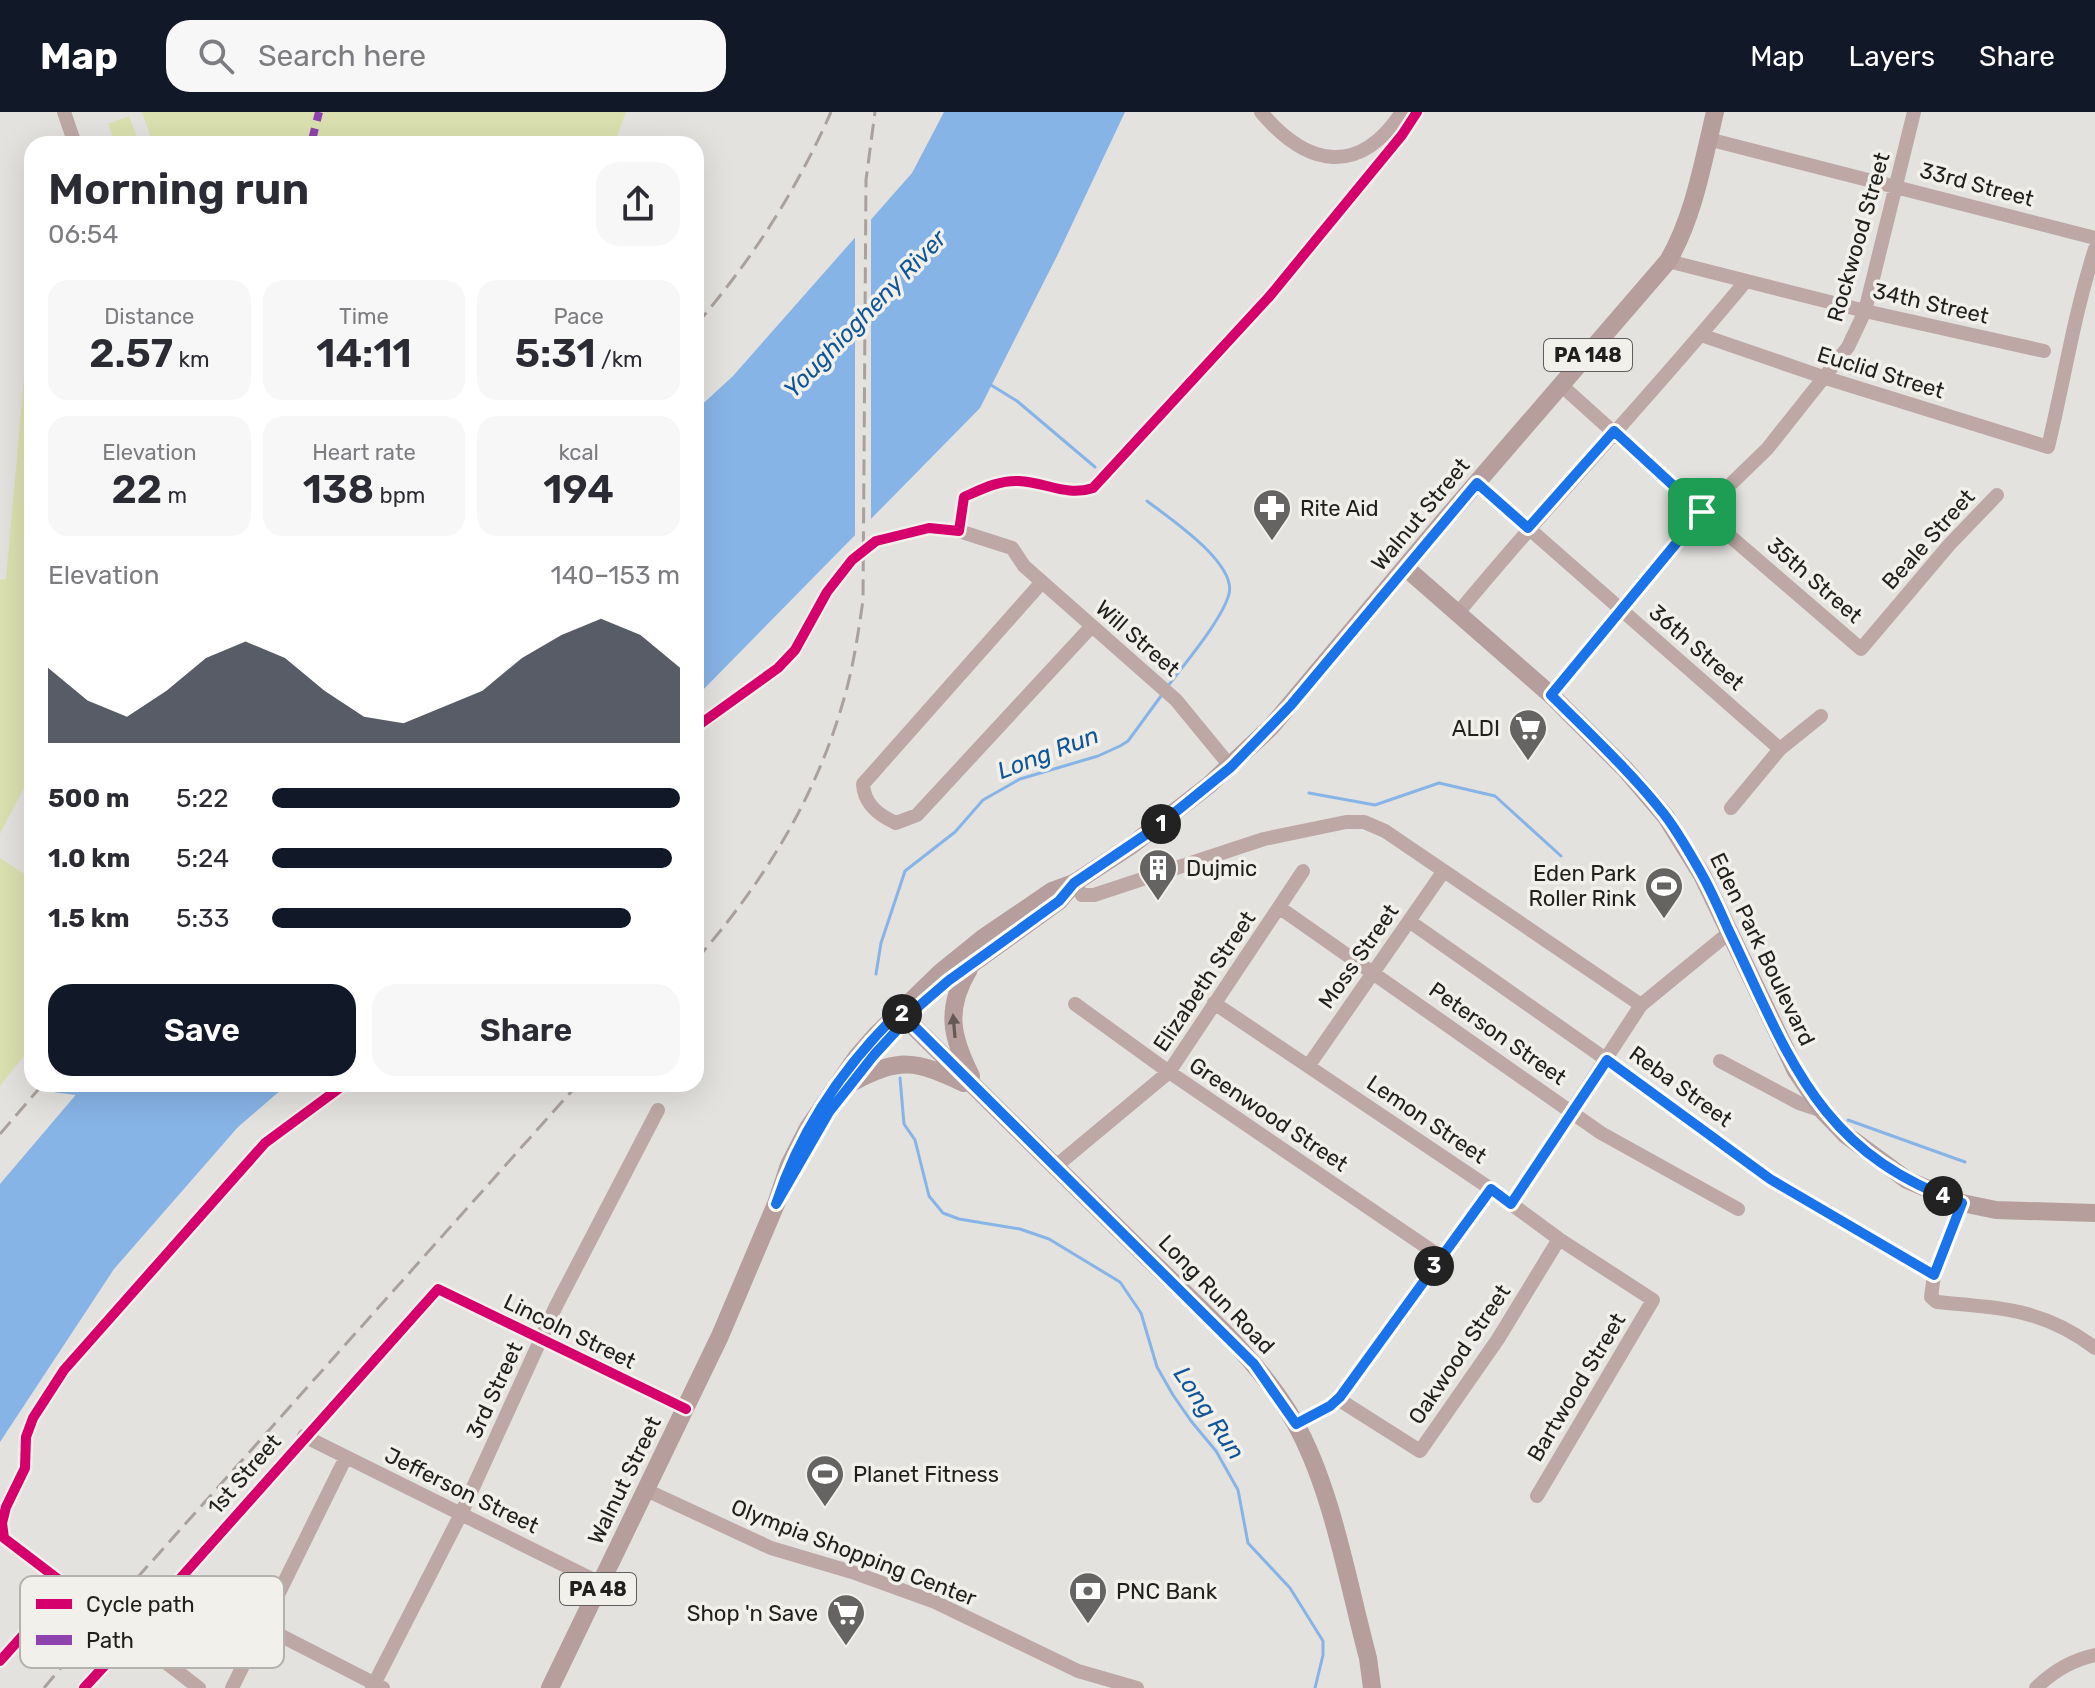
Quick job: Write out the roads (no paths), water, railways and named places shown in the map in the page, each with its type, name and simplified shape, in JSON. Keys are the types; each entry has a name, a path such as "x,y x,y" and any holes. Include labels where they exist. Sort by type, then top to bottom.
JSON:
{"main road":[{"name":"Walnut Street","path":"776,1204 811,1140 851,1083 941,972 983,938 1052,891 1074,883 1157,827 1231,767 1281,716 1668,261 1680,241 1689,215 1715,112"},
{"name":"Eden Park Boulevard","path":"1406,568 1551,695 1625,769 1666,817 1702,875 1796,1071 1823,1111 1846,1135 1907,1180 1962,1203 1996,1210 2095,1213"},
{"name":"Walnut Street","path":"550,1688 720,1336 776,1204 789,1165 808,1128 856,1058 948,981 1059,901 1074,883"},
{"path":"974,962 960,984 953,1009 953,1032 960,1055 978,1089"},
{"name":"Long Run Road","path":"903,1016 1254,1364 1296,1424 1330,1515 1368,1658 1372,1688"},
{"path":"851,1083 880,1067 919,1064 978,1089"}],"street":[{"path":"64,112 72,136"},
{"path":"1261,112 1275,129 1317,155 1347,158 1366,151 1390,130 1402,112"},
{"name":"Rockwood Street","path":"1551,695 1702,512 1767,449 1848,347 1865,311 1914,112"},
{"name":"33rd Street","path":"1708,139 2095,238"},
{"name":"Euclid Street","path":"1701,335 1826,378 2048,447 2070,357 2079,300 2095,249"},
{"name":"34th Street","path":"1668,261 1865,311 2044,351"},
{"path":"1458,613 1528,528 1745,282"},
{"name":"35th Street","path":"1561,385 1861,649"},
{"name":"36th Street","path":"1477,483 1780,749"},
{"name":"Beale Street","path":"1861,649 1949,545 1997,495"},
{"name":"Will Street","path":"704,721 778,668 795,650 827,592 852,560 876,541 929,528 959,531 1012,548 1024,566 1176,700 1231,767"},
{"path":"1042,582 863,784 866,801 881,816 896,823 917,815 1091,627"},
{"path":"1731,808 1780,749 1821,716"},
{"path":"1074,883 1082,895 1094,895 1264,839 1346,822 1375,825 1641,1005"},
{"name":"Elizabeth Street","path":"1056,1166 1169,1072 1303,871"},
{"name":"Moss Street","path":"1309,1065 1443,872"},
{"name":"Peterson Street","path":"1280,908 1601,1133 1738,1209"},
{"name":"Reba Street","path":"1409,921 1770,1179 1934,1275"},
{"path":"1511,1204 1641,1005 1730,932"},
{"name":"Lemon Street","path":"1214,1003 1653,1300"},
{"name":"Greenwood Street","path":"1075,1004 1169,1072 1441,1257"},
{"path":"1720,1061 1799,1103 1823,1111"},
{"path":"54,1576 4,1538 2,1523 6,1507 25,1468 26,1437 33,1418 64,1370 265,1143 334,1092"},
{"name":"3rd Street","path":"376,1686 461,1514 556,1306 658,1110"},
{"path":"1296,1424 1338,1399 1491,1189"},
{"path":"1962,1203 1934,1275 1931,1297 1937,1302 2031,1313 2061,1326 2095,1348"},
{"name":"Oakwood Street","path":"1338,1399 1420,1451 1498,1339 1559,1239"},
{"name":"Lincoln Street","path":"438,1289 686,1409"},
{"name":"1st Street","path":"182,1576 438,1289"},
{"name":"Bartwood Street","path":"1537,1496 1653,1300"},
{"name":"Jefferson Street","path":"304,1436 600,1583"},
{"path":"284,1586 346,1457"},
{"name":"Olympia Shopping Center","path":"646,1490 771,1548 852,1572 935,1602 1078,1671 1137,1688"},
{"path":"284,1638 376,1686"},
{"path":"2036,1688 2048,1676 2067,1665 2095,1655"},
{"name":"1st Street","path":"84,1688 102,1668"},
{"path":"173,1668 199,1688"},
{"path":"232,1688 242,1668"}],"water":[{"name":"Youghiogheny River","path":"944,112 1125,112 980,408 704,689 704,403 733,376 912,173"},
{"path":"78,1092 279,1092 238,1127 114,1269 0,1442 0,1184"}],"waterway":[{"name":"Long Run","path":"991,385 1017,401 1095,467"},
{"name":"Long Run","path":"1147,501 1199,542 1223,569 1229,582 1229,594 1219,616 1168,686"},
{"name":"Long Run","path":"876,974 881,943 905,871 955,832 983,800 1020,779 1098,756 1128,741 1161,696"},
{"path":"1309,793 1375,805 1439,783 1495,796 1561,856"},
{"name":"Long Run","path":"900,1078 904,1124 915,1140 929,1196 943,1213 959,1219 1020,1229 1049,1239 1120,1282 1141,1313 1157,1367 1191,1421 1216,1451 1238,1490 1248,1543 1290,1588 1323,1641 1315,1688"},
{"path":"64,1092 80,1094"},
{"path":"1848,1120 1965,1162"}],"railway":[{"path":"704,315 771,224 803,170 831,112"},
{"path":"704,950 764,871 802,807 831,738 852,664 863,600 866,180 875,112"},
{"path":"0,1134 36,1092"},
{"path":"139,1576 571,1092"},
{"path":"44,1688 61,1668"}],"place":[{"name":"Rite Aid","path":"1272,542"},
{"name":"ALDI","path":"1528,762"},
{"name":"Dujmic","path":"1158,902"},
{"name":"Eden Park Roller Rink","path":"1664,920"},
{"name":"Planet Fitness","path":"825,1508"},
{"name":"PNC Bank","path":"1088,1625"},
{"name":"Shop 'n Save","path":"846,1647"}]}
